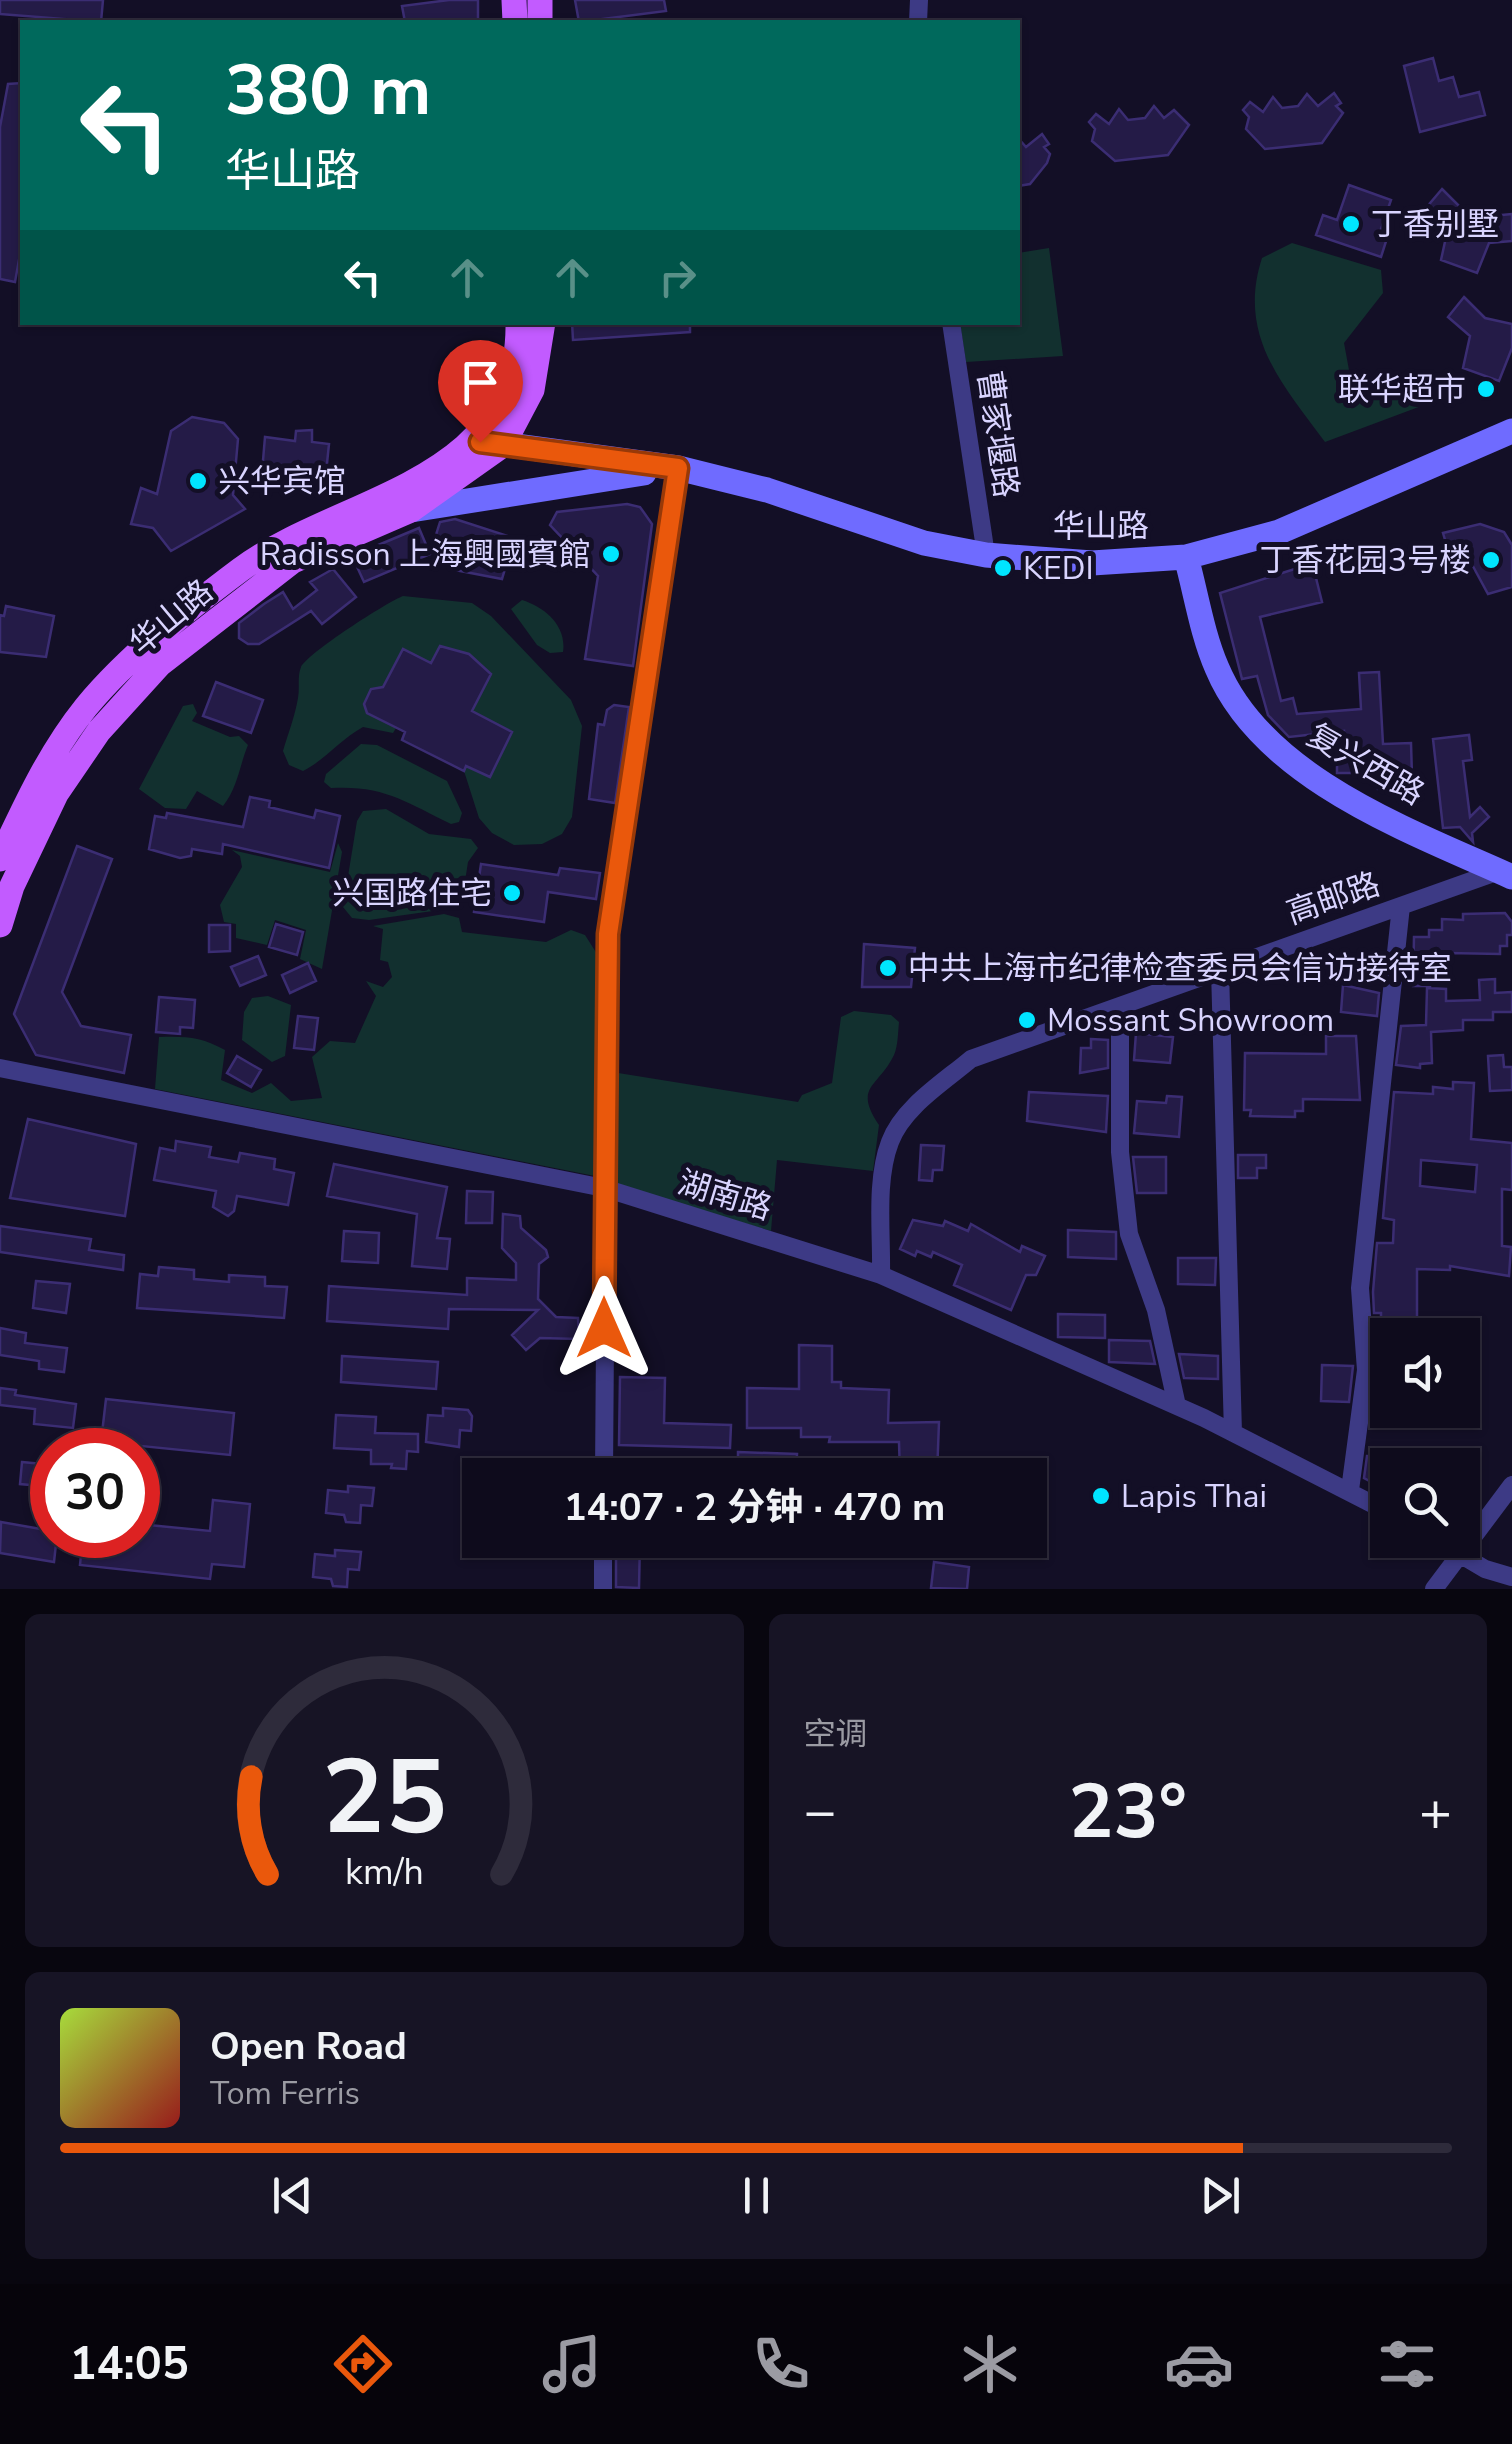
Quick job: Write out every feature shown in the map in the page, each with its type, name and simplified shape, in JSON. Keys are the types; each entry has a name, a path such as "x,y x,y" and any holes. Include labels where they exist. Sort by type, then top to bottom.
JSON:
{"main road":[{"path":"474,441 504,397 517,325"},
{"path":"411,510 503,445 532,390 543,325"},
{"name":"华山路","path":"0,860 37,781 87,706 147,648 243,568 414,483 474,441 678,468 766,490 924,543 986,555 1092,563 1186,557 1279,532 1512,431"},
{"name":"华山路","path":"0,925 6,884 99,731 160,664 293,561 411,510 678,468"},
{"name":"复兴西路","path":"1186,557 1217,670 1266,743 1327,788 1506,874"}],"street":[{"name":"曹家堰路","path":"951,325 986,555"},
{"path":"604,1458 608,934 678,468"},
{"name":"高邮路","path":"881,1274 883,1183 890,1142 902,1122 972,1058 1401,906 1506,874"},
{"path":"1350,1490 1366,1370 1360,1288 1401,906"},
{"path":"1220,970 1233,1434"},
{"path":"1120,1006 1120,1152 1130,1234 1156,1310 1177,1406"},
{"name":"湖南路","path":"0,1068 604,1188 881,1274 1177,1406 1370,1502"},
{"path":"1480,1530 1512,1484"},
{"path":"603,1589 604,1558"},
{"path":"1434,1589 1460,1558"},
{"path":"1466,1558 1512,1577"}],"green space":[{"path":"1292,243 1381,270 1383,293 1344,343 1349,370 1365,377 1424,377 1424,405 1325,442 1268,357 1255,311 1262,258"},
{"path":"1049,248 1063,356 966,362 960,325 1020,325 1020,253"},
{"path":"403,596 472,603 491,616 571,700 582,726 572,817 562,834 542,844 514,845 492,833 479,818 464,771 466,766 490,777 512,732 472,711 491,674 475,659 448,648 440,646 431,663 403,649 383,687 371,689 364,704 367,712 396,728 393,733 363,727 303,771 289,765 283,751 297,705 301,667 332,640"},
{"path":"522,600 553,619 562,634 563,652 550,653 537,645 511,609"},
{"path":"193,704 197,713 192,721 230,737 239,736 248,745 223,806 197,791 186,809 165,808 139,789 183,706"},
{"path":"361,744 377,745 447,781 462,813 459,822 451,824 380,792 331,788 324,782 326,774"},
{"path":"386,809 429,834 471,839 478,848 468,862 461,907 369,920 352,918 343,907 357,821 363,811"},
{"path":"338,843 342,852 322,969 300,959 306,930 275,920 267,945 236,938 236,924 224,922 220,905 242,867 240,856 232,850 330,872"},
{"path":"444,914 459,918 462,932 546,942 571,930 585,935 599,957 595,1176 155,1089 159,1037 177,1037 201,1040 225,1050 221,1080 252,1093 271,1083 291,1101 322,1098 312,1057 330,1041 355,1043 376,996 366,981 383,987 392,977 388,962 380,960 383,929 373,926"},
{"path":"268,996 291,1005 285,1056 272,1062 242,1040 244,1012 252,998"},
{"path":"854,1011 891,1015 899,1022 894,1055 868,1094 879,1125 873,1171 777,1160 771,1231 611,1183 612,1072 798,1102 802,1095 832,1083 841,1017"}],"building":[{"path":"0,0 103,0 101,20 0,14"},
{"path":"478,0 478,20 405,20 402,6"},
{"path":"575,0 664,0 666,11 595,20 579,20"},
{"path":"1433,58 1439,81 1453,77 1459,97 1479,92 1485,115 1420,132 1404,66"},
{"path":"20,83 20,254 15,282 0,279 0,127 8,84"},
{"path":"1334,93 1341,103 1336,106 1343,113 1322,143 1265,149 1246,129 1249,117 1243,110 1250,102 1263,112 1273,97 1282,108 1298,106 1307,94 1318,106"},
{"path":"1154,106 1164,118 1174,110 1189,125 1168,155 1115,161 1092,141 1095,129 1089,122 1096,114 1109,124 1119,109 1128,120 1145,118"},
{"path":"1042,134 1050,154 1030,184 1020,186 1020,140 1026,147"},
{"name":"丁香别墅","path":"1349,185 1391,200 1381,229 1389,232 1381,257 1316,235 1323,215 1337,220"},
{"path":"1442,189 1463,210 1481,217 1512,214 1512,241 1489,243 1477,273 1441,260 1448,228 1426,208"},
{"path":"1464,297 1485,318 1512,324 1512,348 1499,381 1463,368 1470,336 1448,317"},
{"path":"572,325 690,325 690,332 573,340"},
{"name":"兴华宾馆","path":"192,417 224,423 238,439 233,495 245,509 171,551 153,528 131,524 141,488 157,494 171,431"},
{"path":"312,430 312,442 329,444 326,473 308,472 310,487 261,484 265,437 295,441 296,431"},
{"name":"Radisson 上海興國賓館","path":"627,504 640,507 652,524 633,666 585,659 598,576 550,525 557,512"},
{"path":"455,519 514,538 502,579 455,570 460,554 443,549 430,554 440,522"},
{"name":"丁香花园3号楼","path":"1480,524 1504,532 1512,545 1512,587 1488,594 1469,559 1451,560 1443,533"},
{"path":"419,528 430,554 364,582 352,556"},
{"path":"1307,565 1310,575 1315,574 1322,602 1260,617 1281,701 1293,698 1297,714 1361,709 1359,673 1379,672 1383,744 1411,743 1412,776 1419,778 1416,790 1378,789 1376,773 1337,773 1337,761 1345,761 1344,731 1289,737 1268,715 1257,676 1242,679 1220,593"},
{"path":"333,569 356,597 322,624 311,611 259,644 248,644 239,638 239,623 264,604 283,592 293,609 317,590 310,582"},
{"path":"6,606 54,616 46,657 0,652 0,615 4,616"},
{"path":"440,646 469,654 491,674 472,711 512,732 490,777 466,766 464,771 402,740 405,732 367,713 364,704 371,689 383,687 403,649 431,663"},
{"path":"216,682 263,700 251,733 203,716"},
{"path":"614,705 629,707 615,803 589,799 598,724 604,725 607,710"},
{"path":"1469,735 1472,760 1463,761 1470,817 1480,807 1489,817 1472,833 1473,842 1460,827 1443,828 1433,739"},
{"path":"250,797 270,801 269,807 314,818 316,810 340,816 329,868 223,844 222,854 192,849 191,856 180,858 149,849 155,816 166,818 167,813 243,827"},
{"path":"77,846 112,859 62,992 81,1026 131,1035 124,1073 36,1055 14,1014"},
{"name":"兴国路住宅","path":"481,864 558,875 560,868 600,873 596,899 548,892 544,922 474,912"},
{"path":"1505,913 1512,922 1512,935 1507,935 1507,946 1500,946 1500,954 1448,953 1448,958 1429,958 1430,986 1413,986 1414,937 1429,937 1429,930 1442,930 1442,919"},
{"path":"276,924 303,932 297,955 269,947"},
{"path":"209,925 230,925 230,951 209,952"},
{"name":"中共上海市纪律检查委员会信访接待室","path":"864,944 915,948 911,987 862,987"},
{"path":"258,956 266,975 240,986 231,967"},
{"path":"308,963 316,981 290,993 282,975"},
{"path":"1495,979 1495,993 1512,992 1512,1012 1493,1012 1493,1020 1463,1020 1463,1030 1431,1032 1432,1063 1420,1064 1420,1068 1396,1065 1401,1026 1426,1025 1427,988 1446,989 1446,1001 1480,1000 1479,980"},
{"path":"1343,985 1379,993 1377,1016 1341,1012"},
{"path":"159,997 195,1000 193,1028 180,1027 180,1034 156,1032"},
{"path":"298,1016 318,1018 314,1050 294,1048"},
{"path":"1136,1033 1173,1037 1170,1063 1134,1060"},
{"path":"1326,1036 1356,1036 1360,1100 1303,1099 1303,1111 1295,1111 1295,1117 1250,1116 1251,1110 1244,1110 1245,1053 1326,1054"},
{"path":"1091,1039 1108,1040 1108,1068 1080,1073 1081,1048 1091,1048"},
{"path":"1503,1055 1504,1067 1512,1067 1512,1090 1490,1091 1488,1056"},
{"path":"237,1056 261,1070 251,1087 227,1073"},
{"path":"1453,1082 1474,1083 1471,1139 1512,1143 1512,1190 1502,1189 1502,1246 1511,1247 1509,1276 1450,1266 1450,1270 1417,1269 1417,1318 1381,1318 1381,1313 1374,1313 1373,1292 1377,1243 1393,1243 1394,1220 1383,1218 1394,1092 1433,1094 1433,1087 1453,1089","holes":["1421,1160 1477,1165 1475,1192 1420,1186"]},
{"path":"1029,1092 1108,1096 1106,1132 1027,1121"},
{"path":"1167,1096 1182,1097 1179,1137 1134,1133 1137,1101 1166,1103"},
{"path":"28,1119 136,1144 125,1216 10,1198"},
{"path":"176,1141 211,1147 209,1157 238,1162 240,1153 275,1159 274,1169 294,1173 288,1205 237,1196 234,1211 228,1216 213,1207 216,1191 154,1180 160,1148 175,1151"},
{"path":"921,1145 944,1146 942,1170 933,1170 932,1181 919,1180"},
{"path":"1238,1155 1266,1155 1266,1168 1257,1168 1257,1178 1238,1178"},
{"path":"1133,1157 1166,1157 1166,1193 1137,1193"},
{"path":"334,1164 447,1187 437,1238 450,1239 447,1269 412,1266 417,1214 327,1196"},
{"path":"467,1191 493,1192 492,1223 466,1223"},
{"path":"503,1214 520,1216 521,1228 546,1250 548,1257 539,1264 538,1299 556,1317 578,1318 579,1339 540,1338 526,1350 512,1335 538,1310 449,1309 448,1329 327,1321 329,1286 467,1295 467,1278 516,1280 516,1263 502,1248"},
{"path":"913,1220 943,1226 945,1221 968,1231 971,1224 1020,1252 1022,1246 1045,1256 1036,1275 1026,1275 1011,1310 954,1285 962,1265 933,1252 931,1257 917,1251 915,1256 900,1249"},
{"path":"0,1226 91,1239 89,1250 124,1255 123,1270 0,1252"},
{"path":"1068,1230 1116,1232 1116,1259 1068,1257"},
{"path":"344,1231 379,1233 378,1263 342,1261"},
{"path":"1178,1258 1216,1258 1215,1285 1178,1284"},
{"path":"159,1267 194,1270 194,1279 229,1282 229,1275 265,1277 265,1286 287,1287 284,1318 137,1308 140,1274 158,1276"},
{"path":"36,1281 70,1284 66,1313 33,1308"},
{"path":"1058,1314 1105,1315 1105,1338 1058,1337"},
{"path":"0,1328 26,1333 25,1343 67,1348 64,1372 39,1369 39,1361 0,1355"},
{"path":"1109,1340 1150,1341 1155,1364 1109,1362"},
{"path":"799,1345 832,1346 832,1382 841,1382 841,1388 889,1390 888,1423 939,1422 938,1458 899,1458 899,1442 829,1442 830,1437 801,1437 801,1428 747,1428 747,1388 799,1389"},
{"path":"1179,1354 1218,1356 1218,1379 1184,1378"},
{"path":"342,1356 438,1362 436,1389 341,1382"},
{"path":"1322,1365 1353,1366 1349,1402 1321,1401"},
{"path":"620,1377 665,1378 664,1423 731,1425 730,1448 619,1445"},
{"path":"0,1388 16,1390 15,1395 76,1404 73,1428 34,1424 35,1409 0,1405"},
{"path":"106,1399 234,1413 230,1455 160,1448 160,1428 103,1428"},
{"path":"443,1408 468,1410 472,1416 471,1431 460,1430 459,1447 426,1442 428,1415 443,1416"},
{"path":"336,1415 376,1417 375,1433 418,1434 418,1452 407,1451 406,1469 371,1464 371,1450 334,1448"},
{"path":"738,1452 797,1454 797,1458 738,1458"},
{"path":"1367,1456 1370,1456 1370,1481 1364,1478"},
{"path":"22,1462 30,1463 30,1485 20,1484"},
{"path":"348,1486 374,1488 372,1506 361,1505 360,1523 346,1522 344,1515 326,1513 328,1490 348,1492"},
{"path":"213,1500 250,1504 244,1567 212,1564 210,1579 80,1565 81,1558 160,1558 160,1526 210,1531"},
{"path":"1,1522 30,1527 30,1558 0,1553"},
{"path":"335,1550 361,1552 359,1570 348,1569 347,1587 333,1586 331,1579 313,1577 315,1554 335,1556"},
{"path":"616,1558 640,1558 639,1588 616,1587"},
{"path":"934,1562 969,1567 967,1589 931,1588"}],"place":[{"name":"丁香别墅","path":"1351,224"},
{"name":"联华超市","path":"1486,389"},
{"name":"兴华宾馆","path":"198,481"},
{"name":"Radisson 上海興國賓館","path":"611,554"},
{"name":"丁香花园3号楼","path":"1491,560"},
{"name":"KEDI","path":"1003,568"},
{"name":"兴国路住宅","path":"512,893"},
{"name":"中共上海市纪律检查委员会信访接待室","path":"888,968"},
{"name":"Mossant Showroom","path":"1027,1020"},
{"name":"Lapis Thai","path":"1101,1496"}],"route":[{"path":"480,442 678,468 608,934 604,1328"}]}
